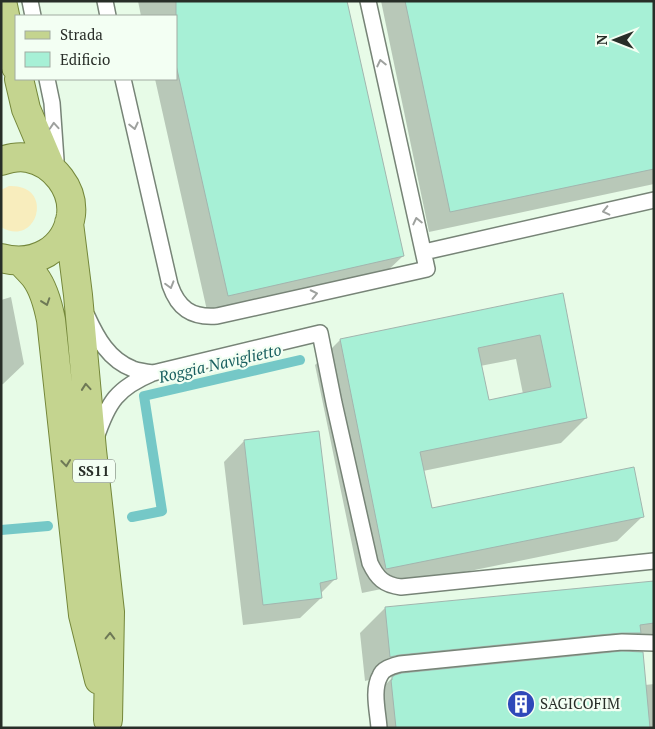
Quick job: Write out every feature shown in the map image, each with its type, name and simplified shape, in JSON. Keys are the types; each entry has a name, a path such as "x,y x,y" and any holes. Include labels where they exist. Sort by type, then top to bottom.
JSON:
{"main road":[{"path":"2,1 15,62"},
{"name":"SS11","path":"11,259 37,258 51,250 62,238 71,214 66,189 54,171 26,109 19,80"},
{"path":"1,161 10,158 27,158 44,163 54,171"},
{"name":"SS11","path":"69,223 110,612 109,724"},
{"name":"SS11","path":"11,259 35,277 47,304 51,320 83,615 109,724"}],"lane":[{"path":"30,1 33,15"},
{"path":"105,1 108,15"},
{"path":"123,80 170,285 173,294 188,312 198,316 217,316 427,269 368,1"},
{"path":"47,80 52,103 54,171"},
{"path":"424,252 654,200"},
{"path":"78,295 93,330 105,350 121,364 134,370 153,373"},
{"path":"92,450 102,419 112,401 122,390 139,379 153,373 320,333 370,563 375,574 383,581 391,586 401,588 654,561"},
{"path":"380,728 376,689 380,674 393,666 622,642 654,643"}],"shaded area":[{"path":"1,1 654,1 654,728 1,728"},
{"path":"9,186 24,188 33,195 37,204 36,214 32,223 24,230 14,231 1,227 1,190"}],"building":[{"path":"176,1 347,1 404,256 228,296 178,74 178,15 176,15"},
{"path":"405,1 654,1 654,169 450,212"},
{"path":"563,293 587,418 420,452 432,508 634,467 644,517 386,569 340,339","holes":["540,335 551,387 489,400 478,348"]},
{"path":"319,431 337,579 320,583 322,598 263,605 244,440"},
{"path":"654,581 654,623 640,625 641,633 599,635 390,657 385,607"},
{"name":"SAGICOFIM","path":"622,651 643,652 650,728 396,728 391,680 395,675"}],"waterway":[{"name":"Roggia Naviglietto","path":"132,517 162,511 144,396 300,360"},
{"name":"Roggia Naviglietto","path":"1,530 48,526"}],"place":[{"name":"SAGICOFIM","path":"521,704"}]}
